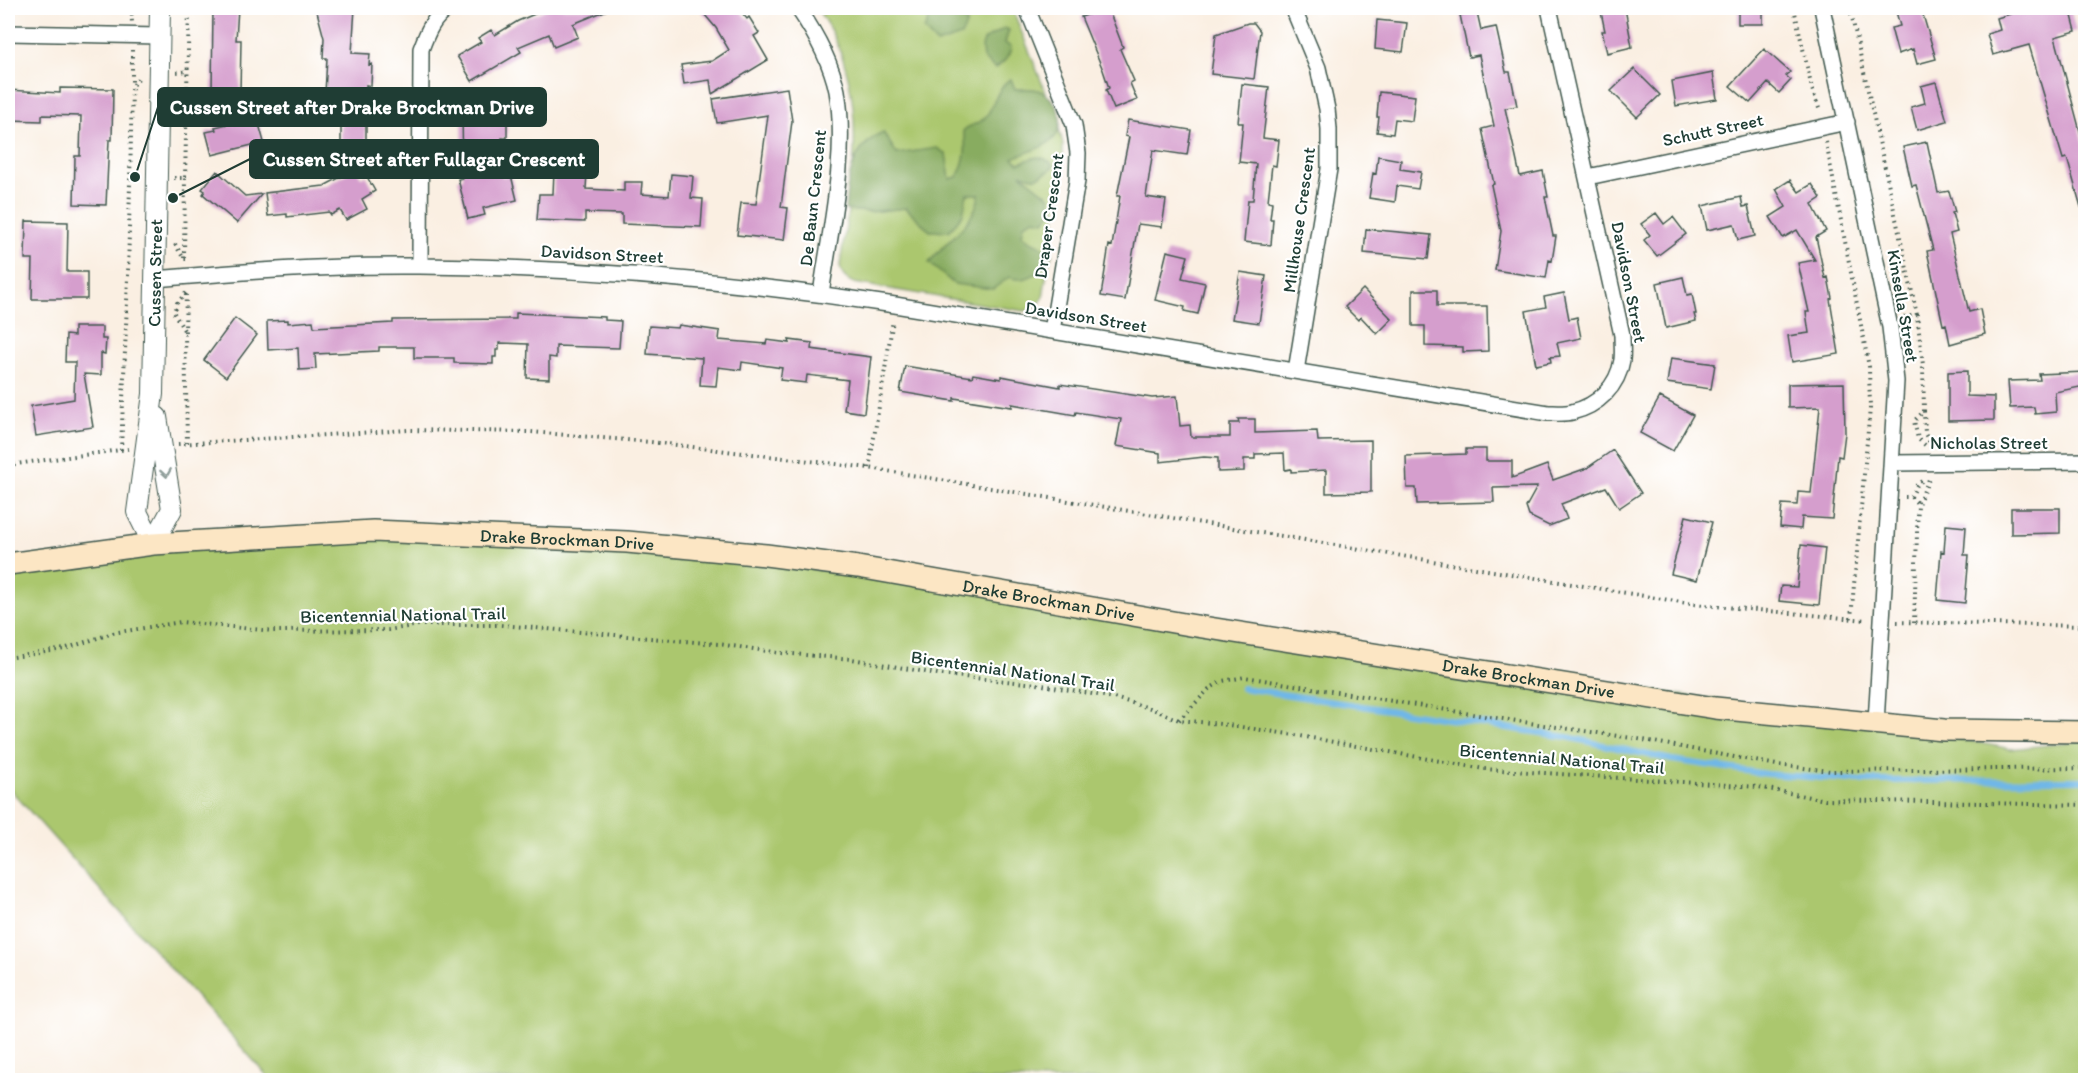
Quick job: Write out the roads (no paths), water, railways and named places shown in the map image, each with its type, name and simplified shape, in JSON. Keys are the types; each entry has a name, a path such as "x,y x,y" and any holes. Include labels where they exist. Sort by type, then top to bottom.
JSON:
{"main road":[{"name":"Drake Brockman Drive","path":"8,564 153,544 373,531 627,542 766,555 910,576 1190,625 1715,708 1944,730 2085,732"}],"street":[{"name":"Cussen Street","path":"153,544 137,512 153,394 160,8"},
{"path":"420,266 421,49 429,28 443,11 449,8"},
{"name":"De Baun Crescent","path":"798,8 815,34 831,71 837,90 842,128 821,294"},
{"name":"Draper Crescent","path":"1027,8 1074,125 1078,153 1077,181 1052,331"},
{"name":"Millhouse Crescent","path":"1293,8 1318,68 1329,129 1329,169 1296,372"},
{"name":"Davidson Street","path":"155,279 285,270 420,266 620,273 720,282 895,305 1548,413 1572,412 1602,398 1616,380 1622,359 1622,335 1549,8"},
{"name":"Kinsella Street","path":"1822,8 1888,320 1896,381 1876,723"},
{"path":"8,33 159,36"},
{"name":"Schutt Street","path":"1588,177 1847,122"},
{"name":"Cussen Street","path":"153,394 172,509 153,544"},
{"name":"Nicholas Street","path":"1892,463 2085,462"}],"waterway":[{"path":"1242,688 1567,737 1672,760 1767,774 1862,781 2086,780"}],"place":[{"name":"Cussen Street after Drake Brockman Drive","path":"135,177"},
{"name":"Cussen Street after Fullagar Crescent","path":"173,198"}]}
